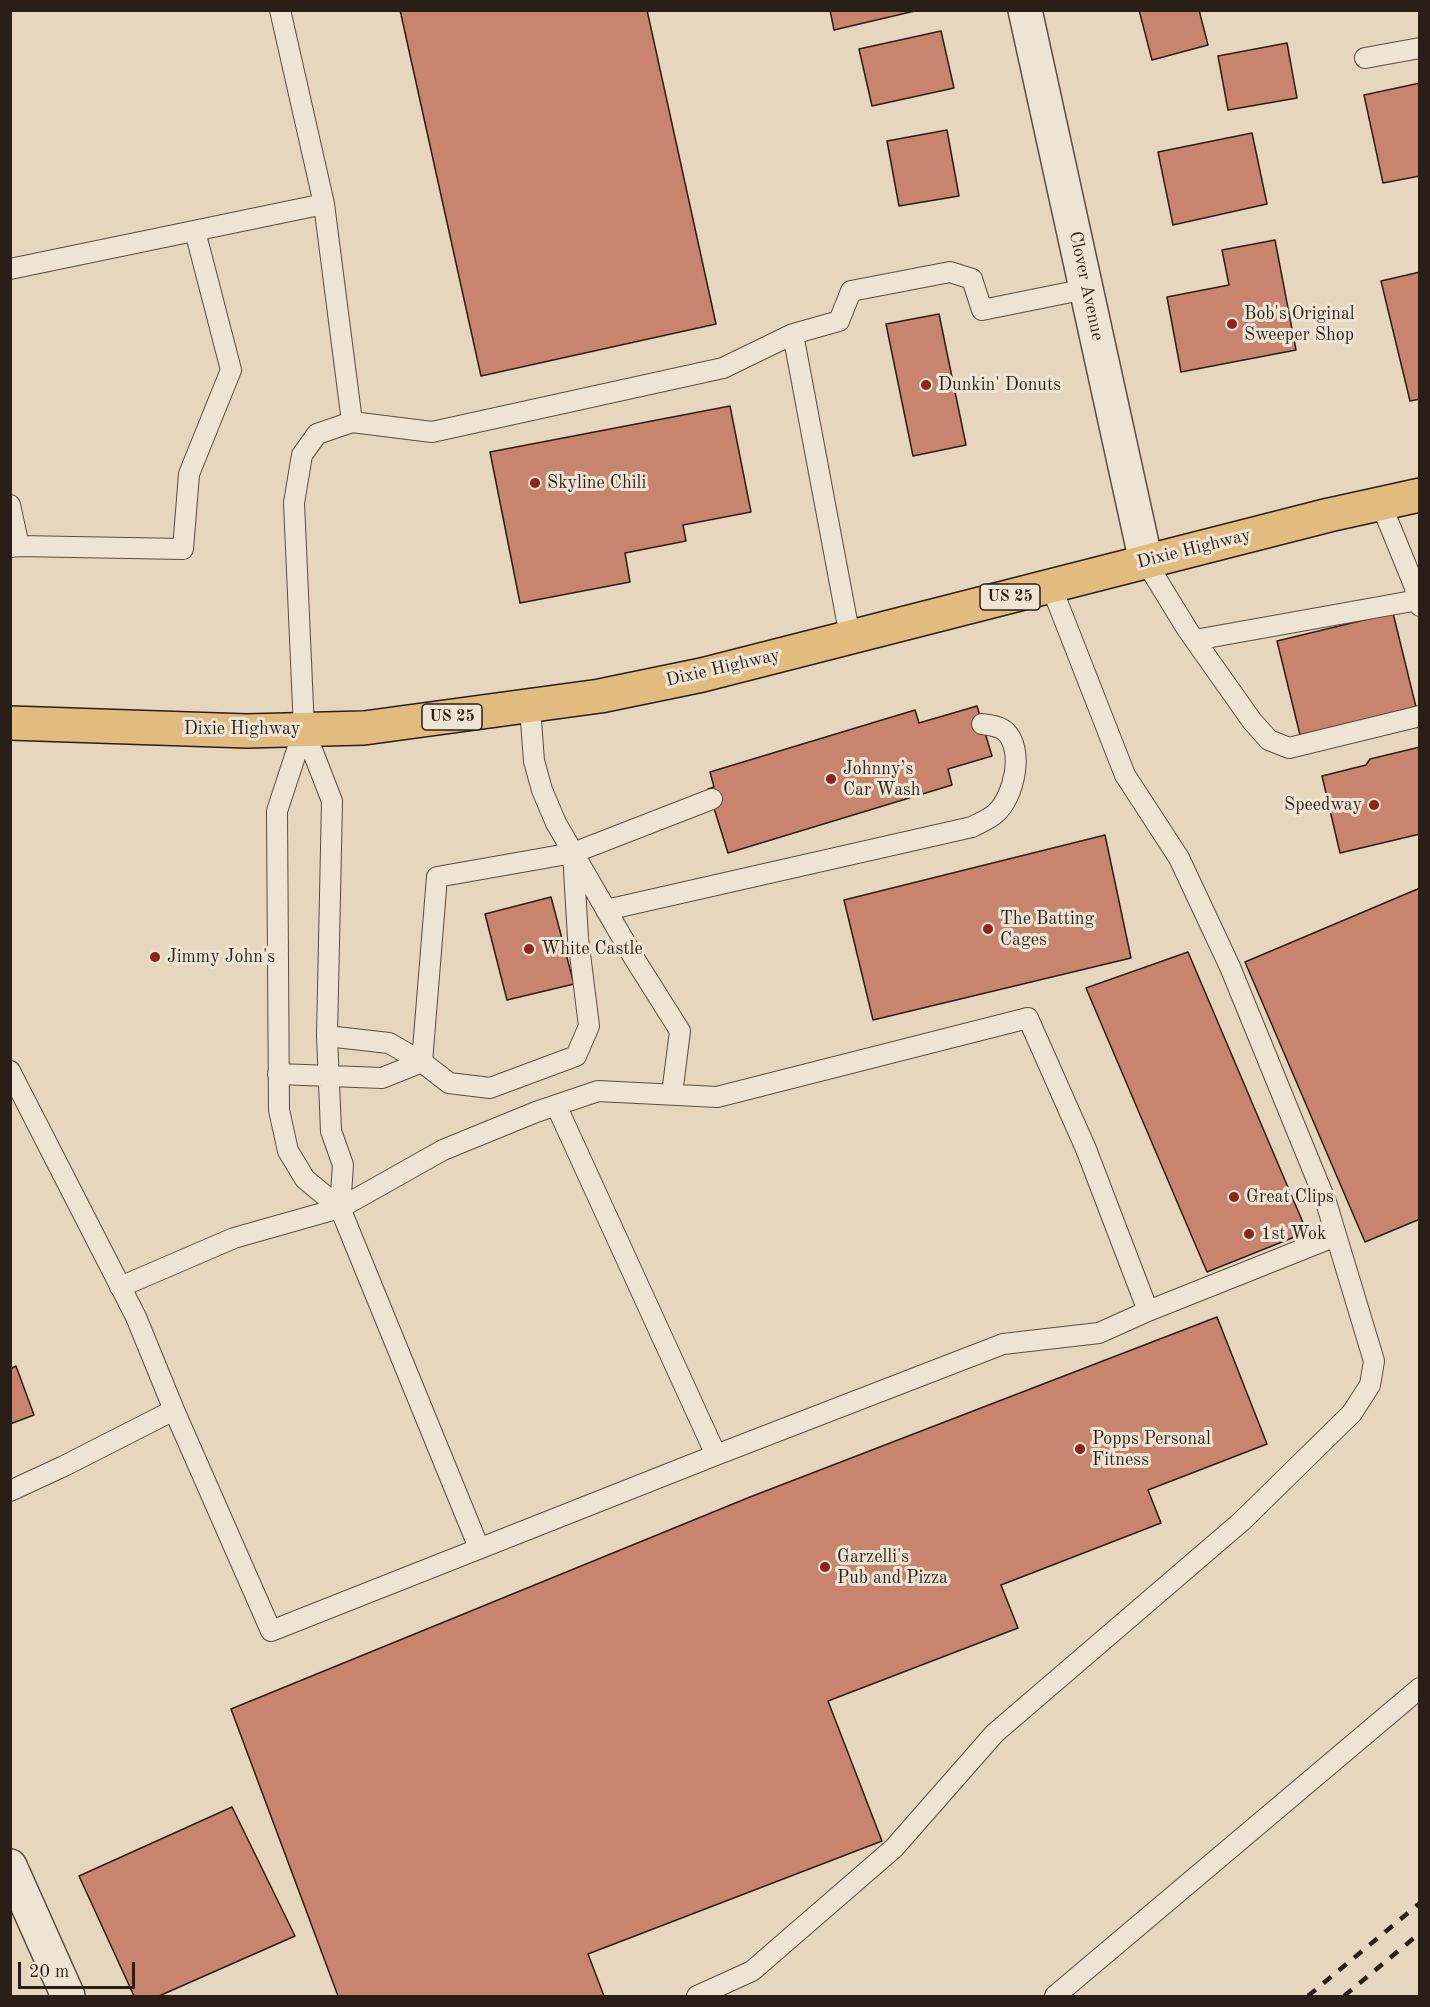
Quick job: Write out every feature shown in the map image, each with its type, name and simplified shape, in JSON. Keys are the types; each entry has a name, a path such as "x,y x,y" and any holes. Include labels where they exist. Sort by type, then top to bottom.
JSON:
{"main road":[{"name":"Dixie Highway","path":"10,723 247,731 364,728 600,696 702,675 1329,515 1419,495"}],"street":[{"name":"Clover Avenue","path":"1025,10 1146,562"},
{"path":"10,1866 68,1996"}],"lane":[{"path":"280,10 324,204 352,422"},
{"path":"1365,58 1419,48"},
{"path":"10,269 324,204"},
{"path":"10,505 15,546 183,549 189,474 231,370 195,231"},
{"path":"479,1548 340,1208 343,1165 330,1131 327,1036 332,801 304,729 294,503 302,454 317,434 352,422 432,432 723,368 793,334 839,321 851,291 950,272 972,279 982,310 1086,289"},
{"path":"793,334 850,637"},
{"path":"1195,640 1419,603 1381,504"},
{"path":"1146,562 1195,640 1252,721 1269,740 1289,747 1419,716"},
{"path":"697,1996 752,1971 894,1848 995,1733 1242,1521 1352,1413 1370,1385 1374,1361 1326,1202 1230,967 1179,858 1125,775 1051,586"},
{"path":"530,707 534,761 542,790 556,823 680,1031 672,1094"},
{"path":"606,910 972,827 997,813 1010,794 1016,776 1014,747 1005,732 994,726 982,724"},
{"path":"304,729 278,810 279,1110 288,1151 305,1179 340,1208"},
{"path":"423,1062 437,877 573,853 712,799"},
{"path":"327,1036 389,1043 423,1062 449,1083 490,1088 576,1056 589,1026 578,938 573,853"},
{"path":"120,1287 234,1238 340,1208 443,1150 556,1105 598,1091 717,1097 1028,1018 1086,1149 1148,1311"},
{"path":"278,1074 382,1078 423,1062"},
{"path":"10,1071 136,1317 174,1410 271,1631 1003,1344 1099,1333 1148,1311 1336,1236"},
{"path":"556,1105 716,1455"},
{"path":"10,1491 174,1410"},
{"path":"1055,1996 1419,1688"}],"building":[{"path":"400,10 647,10 716,324 481,376"},
{"path":"830,10 919,10 834,30"},
{"path":"1139,10 1199,10 1208,45 1152,60"},
{"path":"941,31 954,88 872,106 859,49"},
{"path":"1287,43 1297,98 1228,110 1218,56"},
{"path":"1420,83 1420,176 1383,183 1364,95"},
{"path":"947,130 959,196 899,206 887,141"},
{"path":"1252,133 1267,204 1173,225 1158,152"},
{"name":"Bob's Original Sweeper Shop","path":"1275,240 1296,350 1181,372 1167,297 1229,285 1222,250"},
{"path":"1420,272 1420,399 1410,401 1381,281"},
{"name":"Dunkin' Donuts","path":"939,314 966,445 913,456 886,324"},
{"path":"730,406 751,512 683,525 686,541 625,553 630,582 520,603 490,452"},
{"path":"1393,613 1416,707 1300,735 1277,641"},
{"name":"Johnny’s Car Wash","path":"977,706 992,756 948,769 952,785 728,853 708,789 714,787 710,772 915,710 919,723"},
{"name":"Speedway","path":"1420,747 1420,834 1340,853 1322,776 1366,765 1370,759"},
{"name":"The Batting Cages","path":"1105,835 1131,958 873,1020 844,900"},
{"path":"1420,888 1420,1219 1365,1242 1245,962"},
{"name":"White Castle","path":"551,897 574,984 507,1000 485,914"},
{"path":"1188,952 1307,1232 1207,1272 1086,988"},
{"path":"1217,1317 1267,1444 1148,1490 1161,1523 1001,1585 1018,1628 828,1701 882,1841 588,1954 604,1996 338,1996 231,1709 750,1497"},
{"path":"16,1366 34,1415 10,1424 10,1369"},
{"path":"232,1807 295,1936 159,1996 134,1996 79,1876"}],"railway":[{"path":"1308,1996 1420,1903"},
{"path":"1344,1996 1420,1933"}],"place":[{"name":"Bob's Original Sweeper Shop","path":"1232,324"},
{"name":"Dunkin' Donuts","path":"926,385"},
{"name":"Skyline Chili","path":"535,483"},
{"name":"Johnny’s Car Wash","path":"831,779"},
{"name":"Speedway","path":"1374,805"},
{"name":"The Batting Cages","path":"988,929"},
{"name":"White Castle","path":"529,949"},
{"name":"Jimmy John's","path":"155,957"},
{"name":"Great Clips","path":"1234,1197"},
{"name":"1st Wok","path":"1249,1234"},
{"name":"Popps Personal Fitness","path":"1080,1449"},
{"name":"Garzelli's Pub and Pizza","path":"825,1567"}]}
